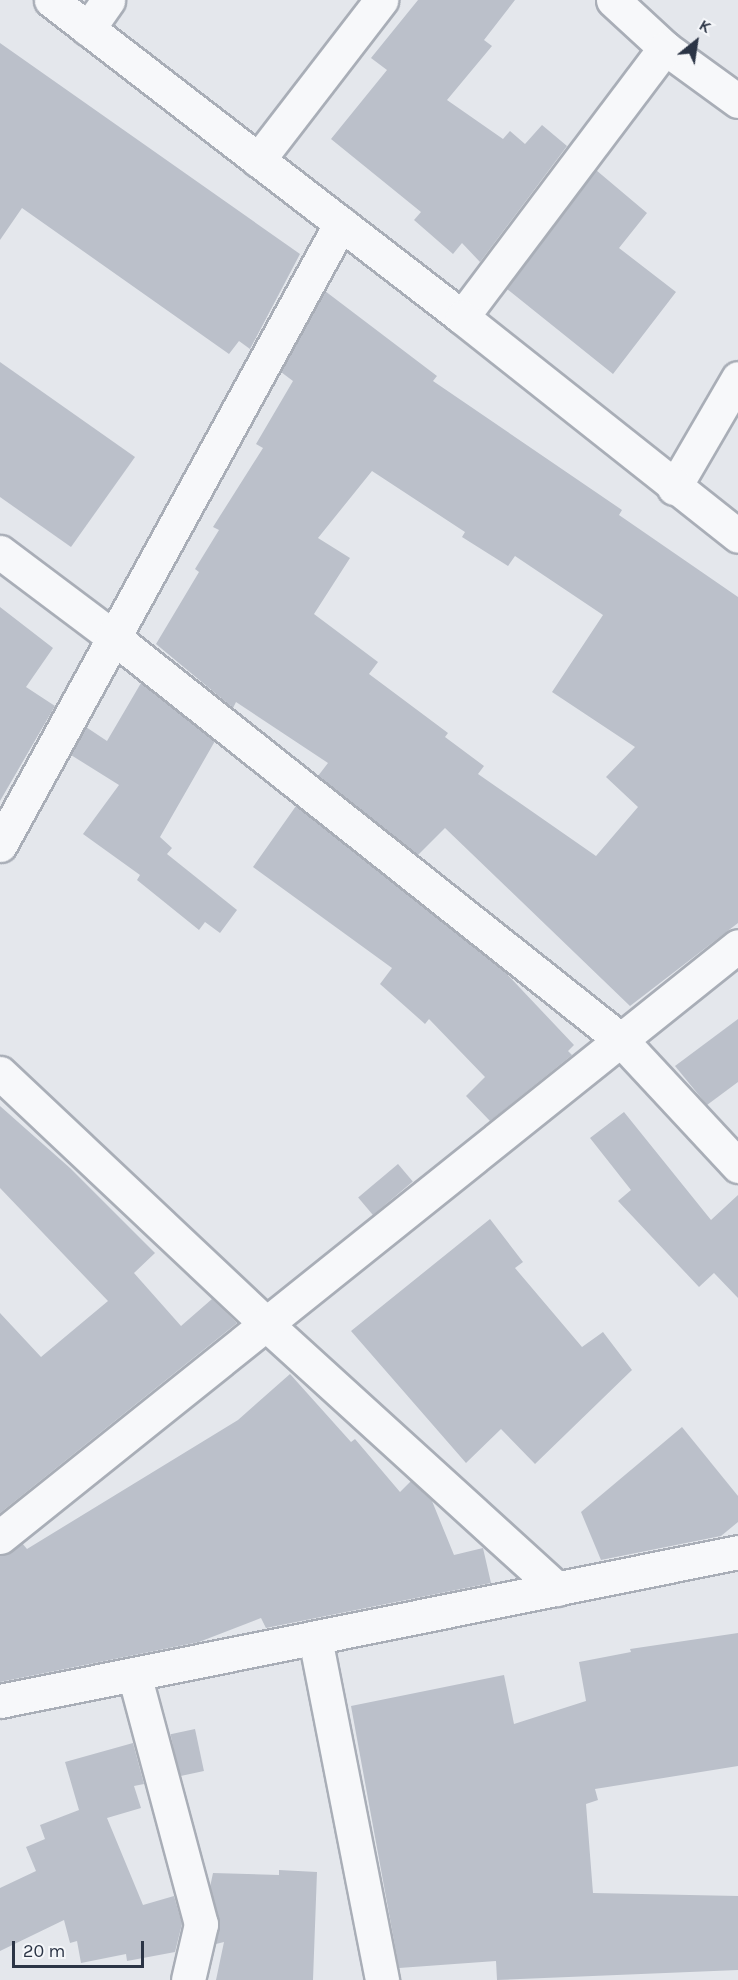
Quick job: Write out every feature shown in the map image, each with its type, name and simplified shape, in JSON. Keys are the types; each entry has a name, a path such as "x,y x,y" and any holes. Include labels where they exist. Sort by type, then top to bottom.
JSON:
{"street":[{"path":"51,0 462,317 674,488 738,536"},
{"path":"88,29 108,0"},
{"path":"258,160 381,0"},
{"path":"613,0 665,48 738,101"},
{"path":"462,317 665,48"},
{"path":"0,845 112,636 341,223"},
{"path":"674,488 738,378"},
{"path":"0,552 112,636 621,1040 738,1166"},
{"path":"0,1537 738,946"},
{"path":"0,1073 266,1324 557,1589"},
{"path":"0,1701 738,1552"},
{"path":"315,1638 382,1980"},
{"path":"134,1674 201,1924 188,1980"}],"building":[{"path":"418,0 515,0 484,40 492,46 447,100 503,139 510,131 525,144 542,125 567,146 480,262 462,243 453,254 414,220 421,212 331,139 387,70 371,58"},
{"path":"0,43 300,254 250,349 239,341 229,354 22,208 0,240"},
{"path":"596,170 647,213 619,248 676,292 613,374 507,289"},
{"path":"325,291 437,376 433,381 622,510 619,515 738,597 738,923 630,1006 445,828 418,855 318,776 328,763 236,702 233,708 156,644 199,572 195,569 219,530 213,527 263,448 256,444 293,381 281,372","holes":["372,471 465,532 462,537 508,566 515,556 603,615 552,692 635,747 606,777 638,807 596,856 478,774 484,766 445,737 448,733 369,674 378,662 314,614 350,558 318,538"]},
{"path":"0,362 135,457 71,547 0,497"},
{"path":"0,607 53,648 26,687 55,706 0,801"},
{"path":"141,683 215,741 160,837 172,848 167,854 237,910 220,933 205,922 199,930 137,880 140,875 83,834 119,785 71,755 86,727 107,741"},
{"path":"296,806 505,972 574,1045 568,1051 572,1055 490,1121 466,1096 485,1077 429,1019 425,1024 380,984 392,968 253,867"},
{"path":"738,1019 738,1082 707,1105 675,1066"},
{"path":"0,1106 70,1168 155,1253 134,1273 181,1326 212,1299 237,1323 0,1513 0,1313 41,1357 108,1301 0,1188"},
{"path":"624,1112 711,1220 738,1195 738,1298 714,1273 699,1287 618,1201 631,1190 590,1138"},
{"path":"398,1164 413,1182 373,1215 358,1197"},
{"path":"490,1219 523,1262 515,1268 582,1347 603,1332 632,1370 535,1464 501,1429 466,1463 351,1331"},
{"path":"290,1374 351,1442 355,1439 400,1492 411,1481 432,1501 454,1555 483,1548 491,1583 266,1628 261,1618 199,1642 0,1682 0,1555 22,1543 27,1549 238,1420"},
{"path":"682,1427 738,1496 738,1522 721,1536 601,1560 581,1512"},
{"path":"738,1633 738,1766 595,1789 598,1800 586,1804 593,1893 738,1896 738,1970 497,1980 496,1961 399,1968 351,1706 504,1675 514,1724 586,1701 579,1662 631,1652 630,1649"},
{"path":"195,1729 204,1771 179,1776 171,1734"},
{"path":"133,1743 144,1784 134,1786 141,1808 107,1818 143,1905 174,1896 182,1924 175,1952 127,1961 126,1954 81,1963 77,1941 70,1943 64,1920 0,1951 0,1888 36,1871 26,1847 45,1839 40,1825 79,1810 65,1762"},
{"path":"279,1870 317,1872 313,1980 216,1980 224,1942 216,1944 219,1920 210,1887 213,1873 279,1875"}]}
